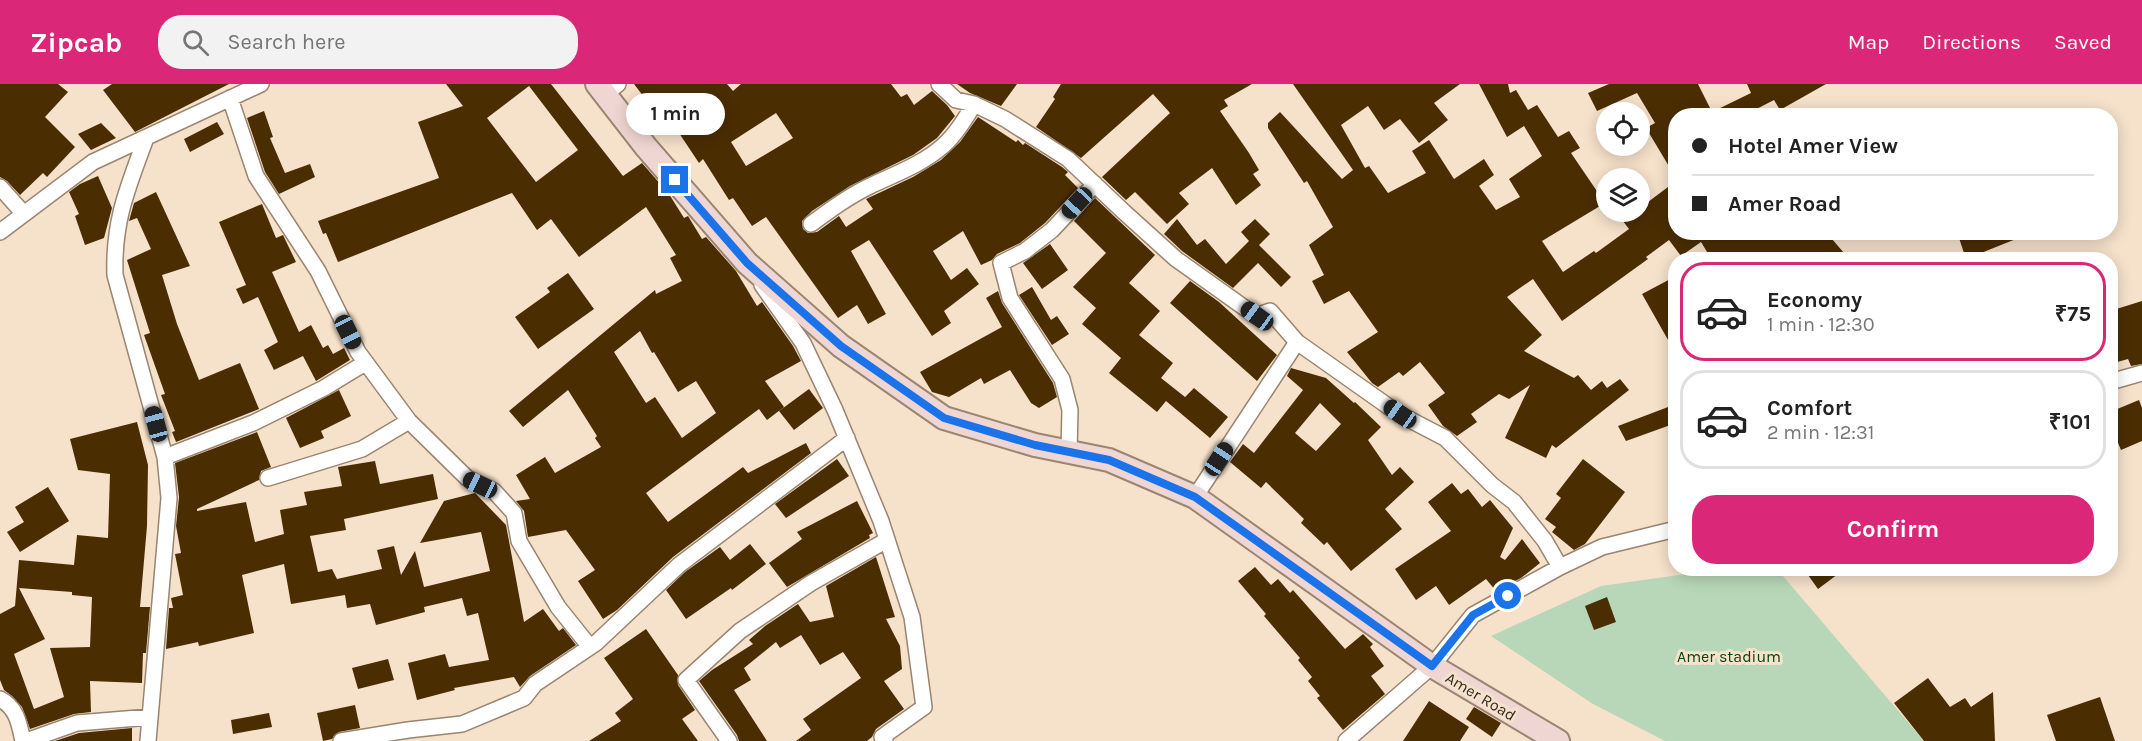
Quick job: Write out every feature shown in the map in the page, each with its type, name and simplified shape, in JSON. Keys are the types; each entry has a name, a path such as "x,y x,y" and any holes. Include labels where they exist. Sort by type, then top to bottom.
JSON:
{"main road":[{"name":"Amer Road","path":"606,87 646,147 747,263 841,346 944,418 1035,445 1109,460 1195,497 1432,666 1558,741"}],"street":[{"path":"0,232 93,162 260,84"},
{"path":"939,84 956,100 975,104 1005,119 1068,159 1176,259 1257,316 1270,311 1297,342 1400,414 1445,438 1492,485 1514,502 1545,541 1560,567"},
{"path":"230,98 256,176 318,271 365,363 409,421 467,478 494,491 514,513 519,541 558,607 590,647"},
{"path":"811,224 868,187 910,168 943,146 975,104"},
{"path":"146,138 121,205 114,247 115,274 165,457 169,498 148,741"},
{"path":"1069,452 1070,410 1062,379 1011,298 1001,263 1025,251 1052,230 1095,184"},
{"path":"0,187 24,214"},
{"path":"747,263 803,343 847,438 881,521 912,617 924,707 882,737 885,741"},
{"path":"1195,497 1297,342"},
{"path":"165,457 253,423 324,388 365,363"},
{"path":"2118,380 2142,374"},
{"path":"268,478 362,449 409,421"},
{"path":"341,741 462,724 524,698 535,684 590,647 631,612 679,565 847,438"},
{"path":"1346,741 1432,666 1473,615 1560,567 1602,547 1668,532"},
{"path":"729,741 686,680 740,631 811,583 886,540"},
{"path":"0,699 10,704 19,721 25,741 78,723 150,717"}],"green space":[{"name":"Amer stadium","path":"1672,576 1783,576 1924,741 1665,741 1593,704 1491,636 1601,586"}],"building":[{"path":"0,84 58,84 68,92 45,117 75,147 47,177 43,173 20,195 0,177"},
{"path":"112,84 229,84 135,132 103,90"},
{"path":"446,84 551,84 623,176 642,163 669,194 684,218 688,216 702,239 706,237 736,271 757,306 762,302 801,361 765,381 784,407 767,420 759,409 646,493 668,522 743,467 748,473 806,443 811,453 673,557 617,610 603,619 578,581 595,570 566,530 528,537 524,511 516,501 530,499 516,475 545,457 555,473 601,447 595,438 597,436 568,390 523,427 509,411 655,290 656,294 682,281 670,258 676,255 646,207 579,257 551,219 537,230 512,193 338,262 326,233 323,234 318,221 439,178 418,122 463,106","holes":["529,86 578,150 536,182 487,118","640,331 678,392 696,381 716,413 682,438 655,397 646,403 614,352"]},
{"path":"634,84 727,84 733,91 741,84 891,84 901,97 907,94 914,105 932,91 947,105 955,116 937,138 913,155 850,186 812,211 802,221 803,229 808,233 817,232 839,216 846,227 873,209 866,199 913,177 941,160 960,142 978,117 1016,142 1018,140 1023,145 1025,143 1062,167 1068,172 1065,175 1078,188 1045,223 1020,243 981,265 963,231 933,251 951,280 967,268 979,284 944,311 951,323 932,336 869,240 851,251 886,314 868,324 857,305 838,318 766,217 752,226 733,198 729,200 703,159 699,163 677,130 672,134","holes":["776,113 793,138 746,166 731,142"]},
{"path":"957,84 1017,84 1001,106 970,93"},
{"path":"1061,84 1252,84 1224,100 1228,106 1220,111 1259,170 1253,174 1261,185 1236,205 1212,168 1179,193 1189,204 1167,224 1135,192 1126,200 1102,177 1170,113 1153,94 1081,158 1036,127 1055,99 1053,97"},
{"path":"1293,84 1460,84 1434,103 1448,120 1419,143 1400,119 1384,130 1368,106 1341,125 1365,168 1369,166 1388,193 1426,173 1412,151 1429,140 1454,179 1484,159 1494,175 1479,186 1496,210 1520,197 1509,179 1542,156 1524,126 1507,137 1479,84 1508,84 1510,93 1516,90 1528,110 1537,105 1558,137 1569,131 1580,148 1571,153 1596,190 1596,208 1542,241 1563,272 1594,251 1596,253 1629,229 1624,222 1650,222 1650,200 1668,187 1669,240 1646,257 1648,259 1562,321 1533,279 1507,297 1542,335 1524,351 1574,378 1578,375 1591,390 1602,381 1607,388 1620,379 1629,390 1556,448 1552,445 1546,458 1505,438 1530,385 1509,399 1499,394 1471,414 1477,422 1457,436 1443,426 1428,405 1445,393 1420,362 1403,376 1399,372 1378,387 1372,383 1347,352 1378,332 1349,291 1324,304 1312,281 1324,275 1309,245 1333,227 1307,181 1304,183 1268,128 1268,123 1280,112 1342,179 1353,170"},
{"path":"1609,84 1698,84 1710,108 1668,108 1668,165 1650,135 1650,126 1655,123 1650,115 1650,102 1642,102 1637,93 1617,102 1596,102 1596,109 1588,93"},
{"path":"1747,84 1826,84 1784,108 1779,108 1774,100 1758,108 1720,108 1751,93"},
{"path":"264,111 273,137 270,138 285,173 310,164 315,177 279,194 265,172 247,118"},
{"path":"217,122 224,134 190,152 184,139"},
{"path":"101,123 116,138 91,150 78,134"},
{"path":"98,176 112,208 104,238 85,245 75,216 79,214 69,192"},
{"path":"156,192 190,266 162,275 177,324 199,380 240,363 259,409 176,442 172,432 175,431 161,395 165,394 144,335 150,333 127,260 151,249 137,218 129,221 134,203"},
{"path":"1095,198 1155,255 1129,283 1160,311 1139,335 1173,363 1161,378 1185,397 1194,388 1228,417 1210,438 1166,401 1157,412 1109,373 1121,358 1082,324 1096,308 1073,287 1106,253 1074,221"},
{"path":"262,204 276,238 283,235 296,262 272,272 299,332 311,325 323,348 328,345 333,354 344,348 350,360 316,381 303,356 274,370 264,350 278,342 258,297 243,304 236,289 246,285 219,222"},
{"path":"1177,219 1197,245 1205,239 1226,264 1249,241 1241,232 1255,219 1270,234 1259,245 1291,277 1281,287 1258,263 1233,288 1182,251 1164,234"},
{"path":"1669,240 1833,240 1843,252 1707,252 1701,242 1687,252 1678,252"},
{"path":"1960,240 2014,240 1984,252 1964,252"},
{"path":"1050,244 1068,270 1042,289 1023,263"},
{"path":"568,273 594,309 538,349 515,317 550,292 547,288"},
{"path":"1668,280 1668,340 1642,294"},
{"path":"1190,281 1219,302 1277,355 1257,381 1170,303"},
{"path":"1032,287 1051,320 1057,316 1069,334 1052,345 1019,295"},
{"path":"998,291 1002,303 1053,383 1057,397 1039,408 1031,403 1010,370 984,384 981,378 949,397 932,392 920,372 1002,327 986,298"},
{"path":"2142,301 2142,364 2131,366 2128,359 2118,362 2118,308"},
{"path":"1291,368 1326,378 1355,402 1381,427 1368,440 1392,475 1400,467 1414,482 1385,509 1402,529 1351,571 1327,542 1324,545 1301,523 1304,519 1266,482 1261,488 1230,462 1243,444 1254,453 1303,390 1287,376","holes":["1320,403 1341,424 1316,451 1295,433"]},
{"path":"809,389 823,408 794,430 779,411"},
{"path":"339,390 351,416 321,431 324,438 300,448 286,418"},
{"path":"2139,400 2142,408 2142,441 2121,450 2118,443 2118,409"},
{"path":"1668,407 1668,426 1626,441 1618,426"},
{"path":"137,422 148,465 147,526 140,607 150,607 146,653 143,653 142,683 90,681 91,712 74,714 30,729 22,707 4,690 0,680 0,614 15,606 19,560 74,565 77,535 108,538 110,474 78,470 70,439","holes":["19,588 72,592 72,595 92,597 90,647 50,648 64,697 34,709 14,654 45,639"]},
{"path":"257,432 271,467 261,471 259,480 197,511 246,502 255,542 284,534 280,510 307,505 304,492 342,486 338,467 375,461 380,484 433,474 438,499 344,519 346,530 310,536 318,572 332,569 337,579 382,569 377,550 394,546 401,575 415,551 424,587 490,571 481,532 420,543 444,501 475,493 506,525 524,622 543,609 559,631 563,628 576,645 530,676 520,687 514,677 454,688 455,690 417,700 408,663 445,654 449,667 489,660 478,613 467,616 462,598 424,607 425,612 376,625 370,604 347,608 345,595 291,604 284,564 242,575 254,633 199,646 198,642 166,649 169,608 173,608 171,598 183,595 175,554 181,553 176,526 179,497 175,463"},
{"path":"837,459 849,476 786,518 775,504"},
{"path":"1583,459 1625,492 1585,544 1574,550 1552,532 1556,527 1545,519 1561,498 1556,494"},
{"path":"1452,483 1461,494 1468,489 1482,507 1490,500 1513,528 1500,557 1505,560 1522,539 1540,563 1521,578 1496,591 1486,579 1449,605 1436,586 1416,600 1395,569 1451,531 1428,502"},
{"path":"48,487 69,521 20,552 7,532 24,522 15,507"},
{"path":"857,501 873,533 869,535 870,538 787,587 769,563 802,539 797,532"},
{"path":"750,544 766,564 732,590 731,588 686,619 666,590 685,572 720,547 730,560"},
{"path":"876,557 895,617 886,619 900,646 902,669 884,681 904,709 876,729 867,741 796,741 811,730 803,719 861,678 843,652 820,665 801,635 780,648 776,642 744,668 751,680 734,690 767,741 739,741 699,681 753,644 749,640 765,626 798,604 810,622 834,617 826,586"},
{"path":"1255,567 1271,585 1278,579 1290,593 1293,590 1345,649 1363,634 1373,644 1370,647 1384,666 1371,676 1385,694 1343,730 1317,698 1320,696 1308,681 1312,677 1298,660 1300,658 1238,581"},
{"path":"1809,576 1835,576 1818,589"},
{"path":"1607,597 1616,622 1594,630 1585,606"},
{"path":"646,629 678,675 678,685 695,710 682,719 698,741 589,741 621,721 615,713 633,699 604,658"},
{"path":"388,659 394,680 358,689 352,668"},
{"path":"1928,678 1950,707 1965,698 1971,707 1993,692 1995,741 1924,741 1894,703"},
{"path":"2100,697 2115,741 2056,741 2047,715"},
{"path":"1429,701 1469,727 1460,741 1403,741"},
{"path":"355,705 360,728 339,732 332,739 323,741 317,713"},
{"path":"1474,707 1501,723 1492,737 1466,719"},
{"path":"269,713 272,727 233,734 231,720"},
{"path":"132,728 132,741 55,741 79,733"}],"route":[{"path":"675,180 747,263 841,346 944,418 1035,445 1109,460 1195,497 1432,666 1473,615 1508,596"}]}
